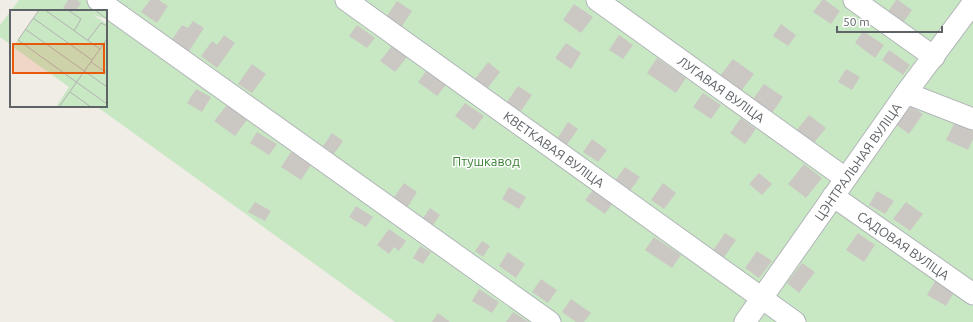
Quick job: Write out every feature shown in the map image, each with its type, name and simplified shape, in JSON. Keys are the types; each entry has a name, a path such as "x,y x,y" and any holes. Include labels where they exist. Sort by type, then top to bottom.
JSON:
{"street":[{"path":"98,0 550,322"},
{"name":"КВЕТКАВАЯ ВУЛІЦА","path":"346,0 795,322"},
{"name":"ЛУГАВАЯ ВУЛІЦА","path":"597,0 845,178"},
{"path":"854,0 934,57"},
{"name":"ЦЭНТРАЛЬНАЯ ВУЛІЦА","path":"745,322 845,178 973,3"},
{"path":"906,93 973,119"},
{"name":"САДОВАЯ ВУЛІЦА","path":"833,196 973,294"}],"green space":[{"name":"Птушкавод","path":"19,0 973,0 973,322 395,322 97,107 107,107 107,10 11,10"},
{"name":"Птушкавод","path":"10,12 10,44 0,37 0,25"}],"building":[{"path":"68,0 77,0 81,3 77,10 66,10 63,8"},
{"path":"150,0 159,0 168,6 157,23 141,12"},
{"path":"822,0 825,0 840,11 831,24 813,12"},
{"path":"896,0 912,10 903,23 888,12"},
{"path":"397,1 412,11 400,29 385,19"},
{"path":"574,4 593,17 581,33 563,20"},
{"path":"193,21 204,28 188,53 171,41 182,25 188,28"},
{"path":"781,24 796,35 788,46 773,36"},
{"path":"357,25 375,38 367,48 349,36"},
{"path":"863,31 884,45 875,58 855,43"},
{"path":"224,35 235,43 217,68 201,56 212,41 217,45"},
{"path":"619,35 633,45 623,59 609,50"},
{"path":"566,43 581,53 571,69 555,58"},
{"path":"392,46 407,57 395,72 380,61"},
{"path":"889,50 910,65 903,75 882,60"},
{"path":"657,58 686,78 676,93 647,73"},
{"path":"733,59 754,74 741,91 720,76"},
{"path":"488,62 500,72 487,89 475,79"},
{"path":"252,64 266,74 252,93 238,84"},
{"path":"846,69 860,77 852,90 838,82"},
{"path":"427,70 446,85 437,96 418,82"},
{"path":"764,84 783,97 772,113 753,99"},
{"path":"518,86 532,95 521,111 507,102"},
{"path":"196,89 211,97 202,112 187,103"},
{"path":"703,93 721,105 711,119 693,107"},
{"path":"465,103 484,116 474,130 455,116"},
{"path":"907,104 923,114 909,134 894,123"},
{"path":"227,105 247,120 235,136 214,121"},
{"path":"809,115 826,128 813,144 796,131"},
{"path":"741,118 756,129 745,144 730,133"},
{"path":"568,122 578,129 566,146 557,139"},
{"path":"955,122 973,131 973,139 968,150 946,140"},
{"path":"257,132 277,144 269,155 250,143"},
{"path":"332,133 343,141 334,154 323,146"},
{"path":"592,139 607,150 598,162 583,152"},
{"path":"291,152 311,165 301,180 281,167"},
{"path":"804,164 822,178 806,198 788,184"},
{"path":"625,167 640,177 629,192 614,182"},
{"path":"759,173 772,184 762,195 749,184"},
{"path":"404,183 417,192 407,208 393,199"},
{"path":"663,183 676,193 664,209 651,200"},
{"path":"509,187 526,197 519,209 502,199"},
{"path":"593,190 612,204 605,214 585,200"},
{"path":"877,191 894,201 885,214 869,205"},
{"path":"255,202 271,211 265,221 248,212"},
{"path":"906,202 923,214 910,231 893,219"},
{"path":"356,206 373,217 366,227 349,217"},
{"path":"430,208 440,215 433,225 423,218"},
{"path":"389,229 406,241 399,251 394,247 389,254 377,245"},
{"path":"725,233 736,240 723,259 712,252"},
{"path":"858,233 875,245 864,262 846,250"},
{"path":"654,237 681,255 672,268 645,250"},
{"path":"482,241 490,246 483,257 475,251"},
{"path":"420,246 431,252 423,264 413,258"},
{"path":"757,251 772,261 759,278 745,268"},
{"path":"508,252 525,264 516,278 499,266"},
{"path":"802,263 815,272 799,293 787,283"},
{"path":"937,278 956,289 946,306 927,295"},
{"path":"541,279 557,290 548,303 532,292"},
{"path":"479,289 499,302 492,313 472,301"},
{"path":"571,299 591,313 584,322 576,322 562,312"},
{"path":"513,312 529,322 506,322"},
{"path":"438,313 450,322 432,322"}]}
